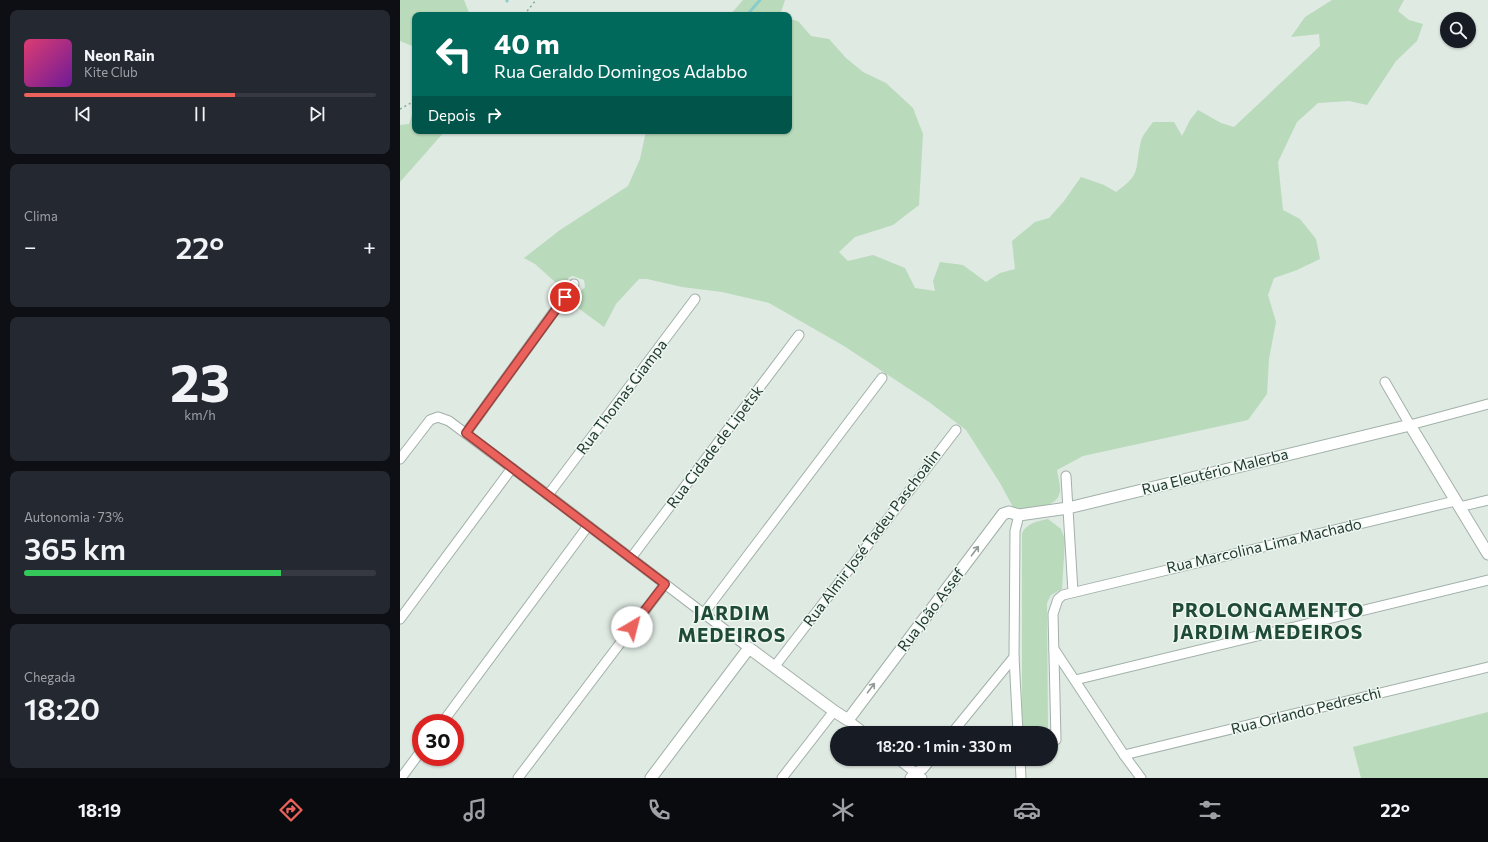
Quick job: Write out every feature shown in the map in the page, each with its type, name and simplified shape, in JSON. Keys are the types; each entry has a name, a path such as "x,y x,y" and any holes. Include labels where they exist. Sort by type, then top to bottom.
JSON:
{"street":[{"path":"466,433 574,284"},
{"name":"Rua Thomas Giampa","path":"548,495 695,299"},
{"name":"Rua Cidade de Lipetsk","path":"631,558 799,335"},
{"path":"704,613 882,378"},
{"path":"1385,382 1488,554"},
{"path":"1410,425 1488,404"},
{"path":"400,459 430,420 438,416 442,418 466,433 749,648 856,726"},
{"name":"Rua Eleutério Malerba","path":"1019,515 1068,508 1410,425"},
{"name":"Rua Almir José Tadeu Paschoalin","path":"775,666 956,430"},
{"path":"400,619 512,468"},
{"path":"1056,726 1053,614 1058,599 1063,595 1072,592 1066,476"},
{"name":"Rua Marcolina Lima Machado","path":"1072,592 1457,504 1488,500"},
{"name":"Rua João Assef","path":"848,720 1003,514 1009,512 1019,515"},
{"path":"1018,726 1014,657 1015,531 1019,515"},
{"path":"449,714 588,526"},
{"path":"1075,680 1488,580"},
{"path":"518,778 665,584"},
{"path":"651,778 749,648"},
{"path":"1054,649 1124,755 1141,778"},
{"path":"958,726 1014,657"},
{"name":"Rua Orlando Pedreschi","path":"1124,755 1488,667"},
{"path":"782,778 834,711"},
{"path":"402,777 412,763"},
{"path":"905,766 916,776 925,766"},
{"path":"1020,766 1021,778"}],"path":[{"path":"526,12 536,0"},
{"path":"400,109 412,103"}],"green space":[{"path":"400,0 464,0 469,12 412,12 412,46 400,41"},
{"path":"743,0 785,0 781,12 733,12"},
{"path":"1332,0 1404,0 1398,11 1409,20 1423,24 1417,41 1396,61 1367,105 1349,101 1318,103 1297,122 1278,162 1283,210 1300,219 1316,239 1320,259 1297,270 1274,278 1268,295 1276,322 1269,359 1267,394 1248,420 1083,456 1057,470 1060,492 1052,503 1046,506 1024,509 1013,507 1000,483 966,430 929,402 844,346 769,303 722,292 682,287 647,279 639,279 616,304 604,327 570,302 585,287 584,280 573,276 569,277 564,290 535,264 524,258 560,230 628,186 640,159 645,134 792,134 792,20 798,21 811,36 829,39 846,58 863,72 886,83 913,108 923,134 919,205 893,225 855,237 839,252 848,261 873,255 905,268 915,288 935,291 933,281 940,262 963,265 986,282 1000,273 1015,269 1012,241 1035,222 1049,218 1064,201 1081,177 1104,185 1116,192 1125,186 1134,175 1142,138 1153,122 1174,122 1182,136 1190,120 1198,110 1221,123 1234,127 1320,46 1319,34 1291,37 1305,17"},
{"path":"412,114 412,134 442,134 400,182 400,125 409,124"},
{"path":"1048,519 1061,529 1065,540 1062,589 1051,595 1047,603 1048,726 1022,726 1022,533 1027,527"},
{"path":"1488,712 1488,778 1361,778 1353,747"}],"waterway":[{"path":"750,12 760,0"}],"district":[{"name":"PROLONGAMENTO JARDIM MEDEIROS","path":"1268,621"},
{"name":"JARDIM MEDEIROS","path":"732,624"}],"route":[{"path":"565,297 466,433 665,584 632,627"}]}
